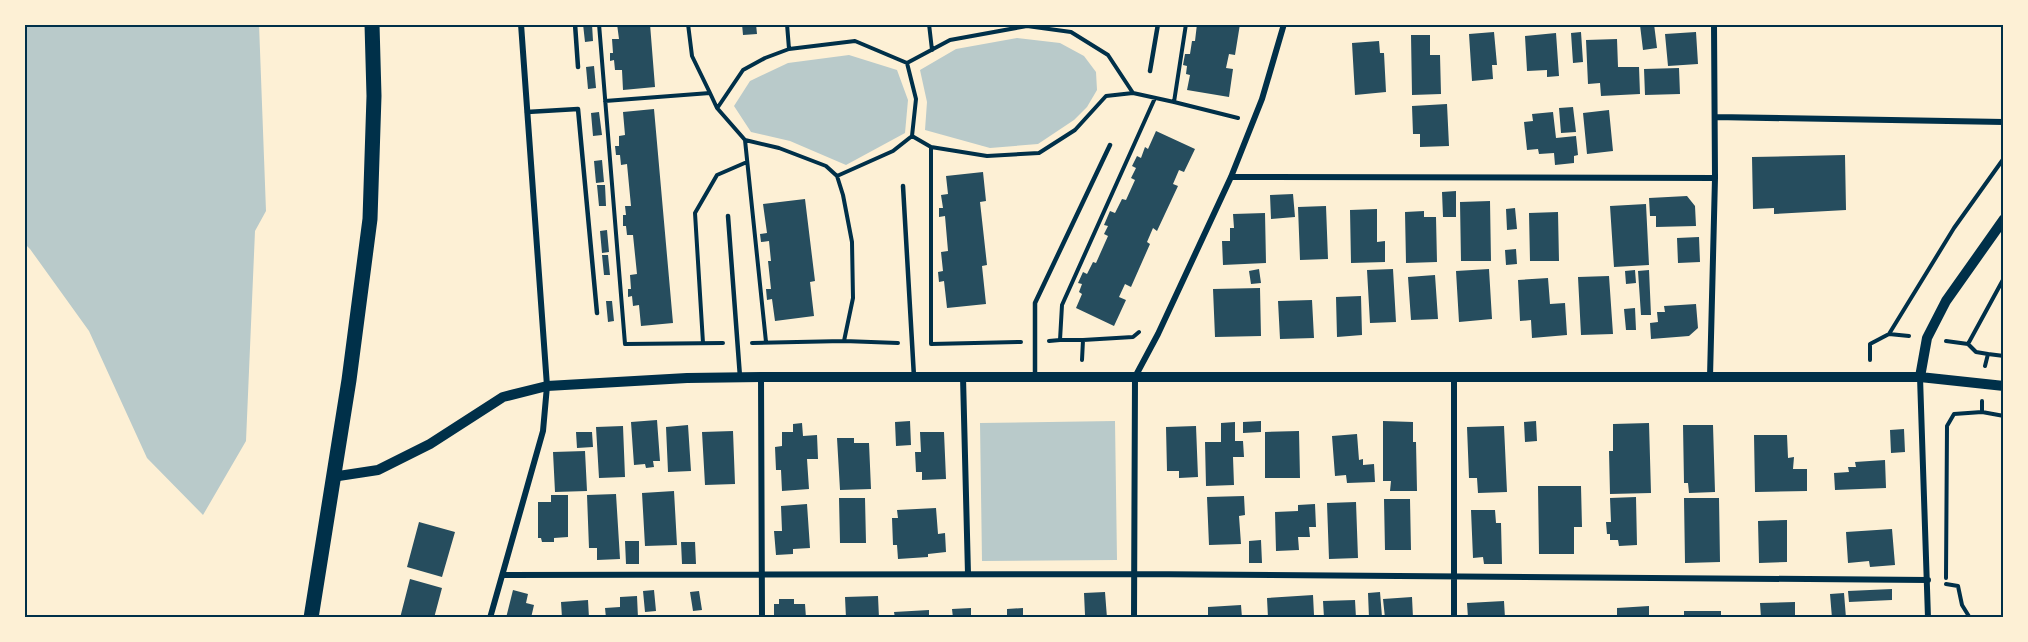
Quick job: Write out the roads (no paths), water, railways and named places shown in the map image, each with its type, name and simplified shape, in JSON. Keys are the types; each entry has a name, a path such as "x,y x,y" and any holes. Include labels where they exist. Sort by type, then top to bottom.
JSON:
{"main road":[{"path":"311,618 349,380 370,219 374,96 372,24"}],"street":[{"path":"490,618 543,431 547,386 521,24"},
{"path":"1134,618 1135,377 1158,334 1231,177 1262,99 1284,24"},
{"path":"1710,377 1715,178 1714,24"},
{"path":"1715,117 2004,122"},
{"path":"1231,177 1715,178"},
{"path":"1928,618 1920,378 1927,338 1946,301 2004,219"},
{"path":"332,477 378,470 430,444 503,397 547,386 740,377 1454,376 1870,377 1982,382 2004,386"},
{"path":"1454,376 1454,618"},
{"path":"761,377 762,618"},
{"path":"963,377 968,574"},
{"path":"503,575 1134,574 1928,580"}],"lane":[{"path":"575,24 578,67"},
{"path":"1150,71 1158,24"},
{"path":"527,112 578,109 597,313"},
{"path":"1035,377 1035,303 1110,145"},
{"path":"903,186 914,377"},
{"path":"728,216 740,377"}]}
